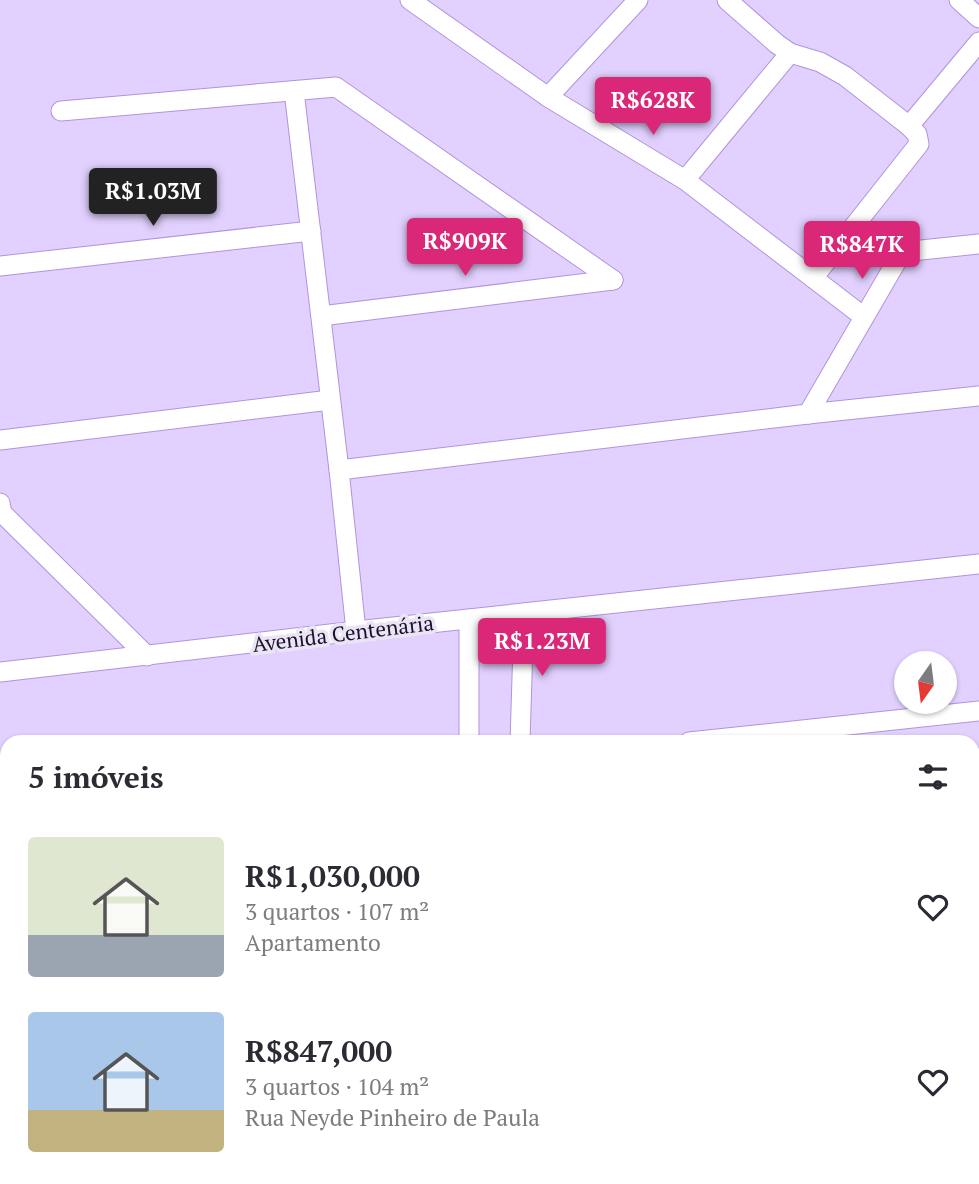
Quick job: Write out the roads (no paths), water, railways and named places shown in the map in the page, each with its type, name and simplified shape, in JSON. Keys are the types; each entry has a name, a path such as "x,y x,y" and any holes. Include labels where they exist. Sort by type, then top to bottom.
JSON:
{"street":[{"path":"548,97 638,0"},
{"path":"727,0 777,44 845,76 917,134 919,144 813,278"},
{"path":"959,0 979,18"},
{"path":"414,1 548,97 685,180 864,317"},
{"path":"909,126 979,42"},
{"path":"685,180 790,52"},
{"path":"61,111 336,87 613,280 321,316"},
{"path":"294,91 356,631"},
{"path":"0,266 311,231"},
{"path":"808,414 902,252 979,244"},
{"path":"339,470 979,396"},
{"path":"0,440 330,400"},
{"path":"0,503 2,513 147,656"},
{"name":"Avenida Centenária","path":"0,672 979,564"},
{"path":"520,735 524,613"},
{"path":"469,619 469,735"},
{"path":"754,735 979,711"}]}
